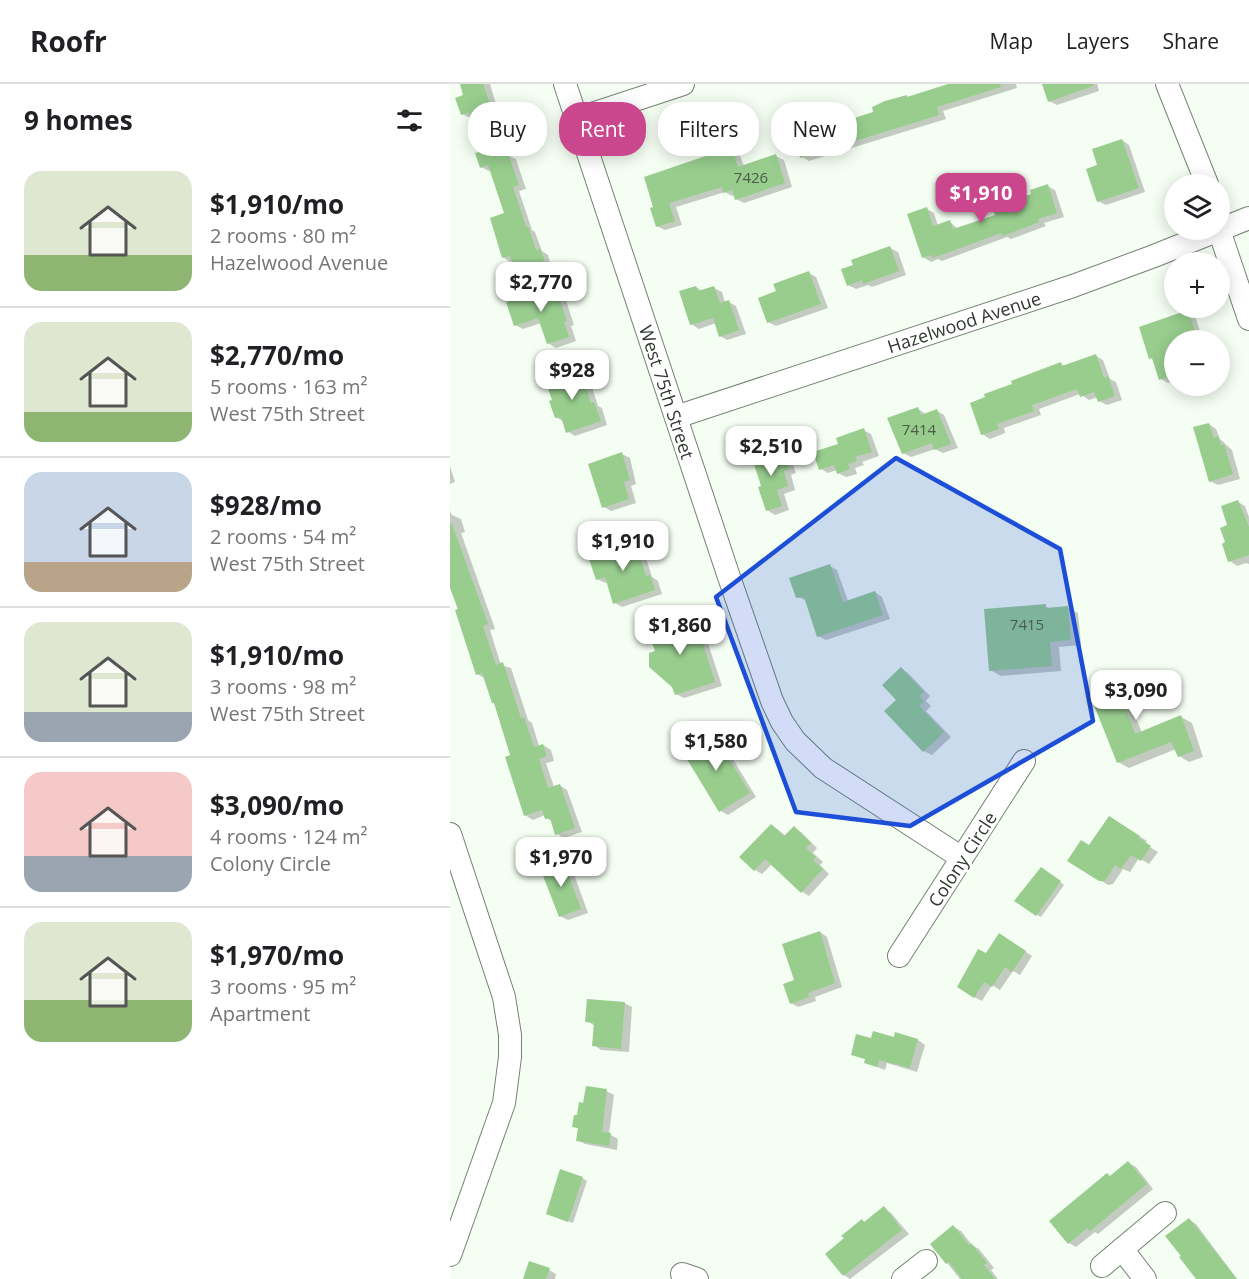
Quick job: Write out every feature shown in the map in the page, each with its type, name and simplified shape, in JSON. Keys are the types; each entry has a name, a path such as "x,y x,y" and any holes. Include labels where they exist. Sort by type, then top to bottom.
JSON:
{"street":[{"name":"West 75th Street","path":"565,84 571,102"},
{"path":"628,102 683,84"},
{"path":"1167,84 1203,174"},
{"name":"West 75th Street","path":"589,156 772,702 786,729 823,768 962,858"},
{"name":"Hazelwood Avenue","path":"1230,222 1249,218"},
{"name":"Hazelwood Avenue","path":"676,417 1073,286 1183,240"},
{"path":"1226,240 1249,319"},
{"name":"Colony Circle","path":"899,956 1024,761"},
{"path":"450,834 500,982 510,1046 504,1103 450,1255"},
{"path":"1102,1266 1165,1213"},
{"path":"1122,1249 1145,1279"},
{"path":"906,1278 926,1261"}],"highlighted area":[{"path":"896,458 1060,549 1093,721 910,826 796,812 716,597"}],"building":[{"path":"460,84 483,84 489,102 468,102 468,112 461,115 455,98 463,95"},
{"path":"948,84 1000,84 1001,87 937,107 939,115 857,140 857,117 873,112 872,107 885,101 907,95 907,97"},
{"path":"1042,84 1093,84 1093,86 1048,102"},
{"path":"1122,139 1139,188 1097,202 1086,169 1097,165 1092,149"},
{"path":"476,156 509,156 519,185 513,187 526,227 528,226 536,250 540,249 545,261 515,271 510,256 502,258 490,218 504,213 488,165 480,168"},
{"path":"706,156 735,156 738,167 771,156 777,156 785,183 735,200 732,190 723,193 722,187 669,203 675,221 656,227 644,177"},
{"path":"1048,184 1057,213 1002,236 1001,233 933,258 932,255 922,258 907,214 927,207 933,226 950,220 953,229 995,215 992,207 1031,194 1030,190"},
{"path":"890,246 899,271 863,284 862,280 847,286 841,269 853,265 851,260"},
{"path":"809,271 821,304 767,323 758,298 776,291 773,284"},
{"path":"555,285 567,321 564,322 569,337 547,344 538,318 514,326 506,302"},
{"path":"696,286 698,291 714,286 720,303 729,300 739,330 719,337 713,318 690,325 679,291"},
{"path":"1165,318 1191,318 1195,330 1164,330 1164,378 1159,380 1152,358 1149,359 1139,327"},
{"path":"1096,354 1104,378 1108,376 1115,396 1098,402 1094,392 1080,397 1077,389 1032,405 1034,411 997,424 999,429 981,435 970,403 985,397 984,394 1012,384 1011,381 1061,362 1062,366"},
{"path":"580,369 591,403 594,402 601,421 566,433 561,417 555,418 545,380"},
{"path":"918,407 921,415 937,409 951,444 934,450 932,443 902,454 887,418"},
{"path":"1209,423 1214,438 1218,436 1221,445 1224,444 1233,474 1209,482 1193,427"},
{"path":"864,428 872,452 855,457 857,461 848,464 850,469 837,474 834,465 819,470 813,452 838,444 836,438"},
{"path":"782,448 789,469 784,471 788,486 777,490 782,506 766,511 752,458"},
{"path":"622,452 630,480 624,482 629,499 602,508 588,464"},
{"path":"1238,500 1249,527 1249,555 1228,562 1220,528 1227,525 1221,506"},
{"path":"450,524 452,524 488,624 483,626 496,665 503,662 521,718 524,717 534,747 543,744 547,756 539,759 548,788 560,784 575,828 555,835 550,818 545,819 542,810 524,816 505,757 510,755 494,703 492,703 482,673 476,675 455,610 458,609 450,588"},
{"path":"634,539 646,576 650,575 655,590 613,604 605,577 596,580 589,559 613,552 611,546"},
{"path":"830,564 843,602 875,591 883,615 817,637 804,597 796,598 789,578"},
{"path":"1046,604 1046,608 1068,606 1071,640 1050,642 1052,666 989,671 984,609"},
{"path":"694,616 715,682 675,695 672,687 649,667 649,653 655,651 648,631"},
{"path":"901,667 924,692 919,696 924,701 919,706 944,732 923,752 884,711 896,700 882,685"},
{"path":"1151,670 1159,691 1124,705 1135,734 1181,715 1194,751 1178,757 1171,742 1117,763 1090,695"},
{"path":"712,732 750,793 719,812 682,751"},
{"path":"1109,816 1151,846 1141,861 1131,855 1121,869 1115,865 1105,881 1099,881 1067,861 1081,840 1089,845"},
{"path":"771,824 784,836 794,826 811,843 806,848 816,857 813,860 823,869 801,893 765,859 754,871 739,857"},
{"path":"563,860 581,909 559,917 540,868"},
{"path":"1041,867 1061,881 1036,916 1014,901"},
{"path":"820,931 835,983 808,993 809,997 790,1004 783,984 794,980 782,944"},
{"path":"999,933 1026,951 1012,972 1005,967 992,987 984,982 974,998 957,987 978,949 986,953"},
{"path":"587,999 625,1002 621,1049 592,1046 594,1023 585,1022"},
{"path":"873,1031 894,1037 895,1032 918,1039 910,1068 879,1060 877,1067 864,1063 865,1059 851,1055 856,1034 871,1038"},
{"path":"586,1086 607,1089 602,1132 611,1133 609,1146 576,1141 578,1128 572,1127 574,1115 577,1115 579,1102 583,1103"},
{"path":"1128,1161 1147,1184 1090,1231 1087,1228 1068,1244 1049,1221 1107,1173 1110,1176"},
{"path":"560,1169 583,1177 568,1222 546,1214"},
{"path":"884,1206 902,1230 843,1276 825,1254 844,1238 841,1236 862,1219 864,1222"},
{"path":"1189,1218 1237,1279 1196,1279 1165,1236"},
{"path":"953,1225 987,1263 984,1265 995,1279 962,1279 949,1262 946,1264 930,1244"},
{"path":"529,1261 550,1268 546,1279 523,1279"}]}
